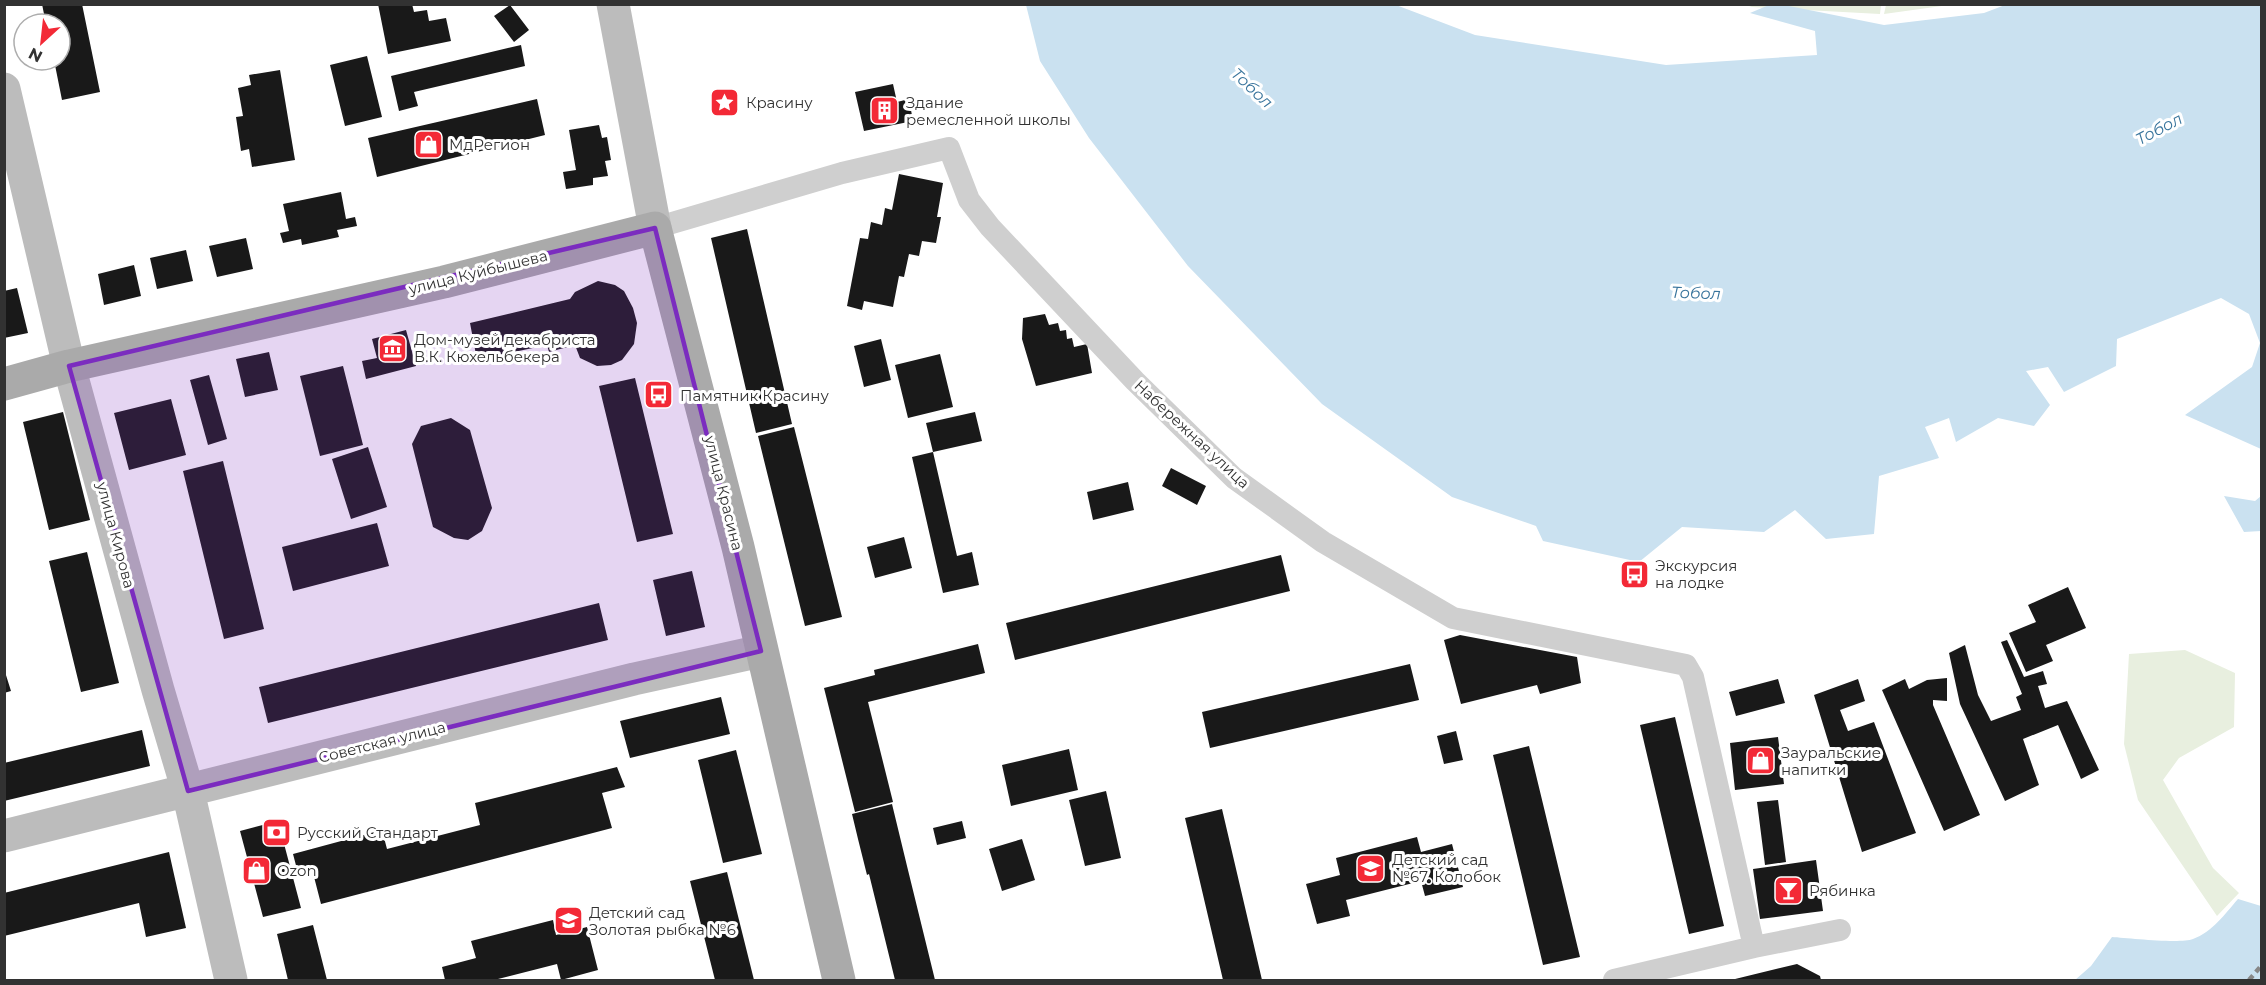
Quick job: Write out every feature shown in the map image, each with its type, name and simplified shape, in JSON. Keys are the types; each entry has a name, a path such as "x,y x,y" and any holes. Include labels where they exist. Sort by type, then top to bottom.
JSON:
{"main road":[{"name":"улица Куйбышева","path":"4,384 69,366 444,282 655,228"},
{"name":"улица Красина","path":"655,228 738,547 839,981"}],"street":[{"name":"улица Красина","path":"613,4 655,228"},
{"name":"улица Кирова","path":"4,89 69,366 188,791 231,981"},
{"name":"улица Куйбышева","path":"655,228 842,173 949,148"},
{"name":"Набережная улица","path":"949,148 969,200 990,227 1135,381 1234,478 1323,542 1453,618 1686,665 1693,677 1754,947"},
{"name":"Советская улица","path":"4,836 634,679 761,651"},
{"path":"1614,981 1754,947 1840,930"}],"highlighted area":[{"path":"655,228 761,651 188,791 69,366"}],"green space":[{"path":"1886,4 1949,5 1884,14"},
{"path":"1746,5 1881,5 1880,14"},
{"path":"2185,650 2235,673 2234,727 2179,758 2163,780 2213,868 2239,893 2217,916 2138,800 2124,744 2129,654"}],"water":[{"name":"Тобол","path":"1026,5 1396,5 1475,35 1666,65 1817,55 1815,31 1750,13 1769,5 1784,5 1884,25 1984,13 2005,5 2261,5 2261,449 2185,415 2252,367 2260,343 2249,314 2221,298 2117,339 2116,366 2064,392 2048,367 2026,371 2050,405 2034,426 1998,418 1956,442 1949,418 1925,427 1939,458 1879,476 1874,534 1826,539 1795,510 1764,532 1682,527 1639,562 1543,541 1536,526 1452,497 1322,404 1188,266 1089,138 1040,61"},
{"path":"2224,496 2255,501 2261,496 2261,531 2244,532"},
{"path":"2238,899 2261,906 2261,980 2075,980 2091,966 2112,937 2166,941 2193,939 2212,927"}],"building":[{"path":"42,4 82,4 100,92 62,100 56,72 72,72 72,12 44,12"},
{"path":"378,4 412,4 414,12 427,10 429,21 446,18 451,41 388,54"},
{"path":"510,5 529,30 514,42 494,16"},
{"path":"521,45 525,66 414,92 418,106 399,111 391,76"},
{"path":"367,56 382,117 345,126 330,65"},
{"path":"280,70 295,160 252,167 249,149 241,151 236,117 243,116 238,88 251,85 249,75"},
{"name":"Здание ремесленной школы","path":"893,84 897,102 909,99 913,121 864,131 855,92"},
{"path":"537,99 545,135 377,177 368,138"},
{"path":"599,125 602,138 607,137 611,160 605,161 608,176 593,178 593,185 566,189 563,172 576,170 569,130"},
{"path":"899,174 943,183 937,217 941,217 936,243 922,241 919,256 909,254 904,277 899,276 893,307 864,301 862,310 847,306 860,238 868,239 871,222 882,225 885,208 892,210"},
{"path":"341,192 346,219 355,217 357,226 337,230 339,237 302,245 301,239 283,243 280,233 289,231 283,204"},
{"path":"747,229 792,424 756,433 711,238"},
{"path":"246,238 253,269 217,277 209,246"},
{"path":"186,250 193,281 157,289 150,258"},
{"path":"134,265 141,296 104,305 98,274"},
{"path":"598,281 615,285 624,291 633,308 637,323 634,344 622,360 611,365 597,366 580,358 575,345 549,352 547,345 477,360 470,323 570,299 575,292"},
{"path":"17,288 28,333 4,338 4,291"},
{"path":"1045,314 1049,325 1058,323 1060,331 1066,330 1067,339 1072,338 1074,347 1087,344 1092,373 1036,386 1022,339 1023,318"},
{"name":"Дом-музей декабриста В.К. Кюхельбекера","path":"406,330 416,366 366,379 362,361 377,358 372,339"},
{"path":"881,339 891,380 864,387 854,346"},
{"path":"269,352 278,390 245,397 236,359"},
{"path":"940,354 953,407 908,418 895,365"},
{"path":"343,366 363,445 320,456 300,376"},
{"path":"209,375 227,439 208,445 190,380"},
{"path":"635,378 673,534 637,542 599,386"},
{"path":"171,399 186,455 129,470 114,413"},
{"path":"63,412 90,520 49,530 23,422"},
{"path":"975,412 982,441 933,452 926,423"},
{"path":"451,418 470,430 492,508 482,531 468,540 454,538 433,527 412,444 421,426"},
{"path":"794,427 842,617 805,626 758,436"},
{"path":"368,447 387,507 351,519 332,459"},
{"path":"933,452 957,556 972,552 979,585 943,593 912,457"},
{"path":"223,461 264,629 224,639 183,471"},
{"path":"1171,468 1206,486 1197,505 1162,486"},
{"path":"1128,482 1134,510 1093,520 1087,492"},
{"path":"377,523 389,566 293,591 282,547"},
{"path":"904,537 912,568 875,578 867,547"},
{"path":"87,552 119,683 81,692 49,561"},
{"path":"1281,555 1290,591 1015,660 1006,623"},
{"path":"692,571 705,627 666,636 653,580"},
{"path":"2068,587 2086,628 2046,645 2053,661 2026,672 2009,633 2036,622 2028,605"},
{"path":"599,603 608,640 268,723 259,687"},
{"path":"1460,635 1577,657 1581,683 1540,694 1537,685 1461,704 1444,640"},
{"path":"2007,640 2024,677 2043,671 2047,684 2038,686 2045,708 2067,701 2099,770 2081,779 2058,725 2023,739 2039,785 2005,801 1960,704 1949,653 1965,645 1978,695 1991,721 2021,710 2016,697 2022,694 2001,642"},
{"path":"978,644 985,673 868,702 893,802 855,812 824,688 875,675 874,670"},
{"path":"1410,664 1419,700 1210,748 1202,712"},
{"path":"4,673 11,691 4,693"},
{"path":"1947,678 1947,701 1933,700 1933,705 1980,815 1944,831 1882,690 1905,679 1909,689 1927,680"},
{"path":"1778,679 1785,703 1736,716 1729,692"},
{"path":"1858,679 1865,701 1840,710 1848,731 1874,722 1916,833 1862,852 1814,695"},
{"path":"721,697 730,734 630,758 620,721"},
{"path":"1675,717 1724,926 1689,934 1640,725"},
{"path":"142,730 150,766 4,801 4,763"},
{"path":"1456,731 1463,760 1444,764 1437,736"},
{"path":"1778,737 1784,784 1735,790 1730,743"},
{"path":"1529,746 1580,957 1543,965 1493,755"},
{"path":"1069,749 1078,790 1011,806 1002,765"},
{"path":"736,750 762,854 723,863 698,760"},
{"path":"617,767 625,787 602,793 612,828 321,904 312,869 298,873 293,854 382,830 387,849 480,825 475,803"},
{"path":"1106,791 1121,858 1085,866 1069,800"},
{"path":"1778,800 1786,862 1765,865 1757,802"},
{"path":"892,804 935,980 895,980 858,839 852,814"},
{"path":"1222,809 1262,980 1223,980 1185,818"},
{"path":"278,821 301,908 263,917 240,831"},
{"path":"962,821 966,838 937,845 933,828"},
{"path":"1417,837 1421,852 1452,844 1463,887 1425,896 1421,881 1346,900 1350,916 1317,924 1306,884 1340,875 1336,858"},
{"path":"1022,839 1035,880 1002,891 989,849"},
{"path":"169,852 186,928 146,937 139,903 4,936 4,893"},
{"name":"Рябинка","path":"1816,860 1823,911 1760,919 1753,869"},
{"path":"727,872 754,980 715,980 690,881"},
{"path":"553,920 556,935 587,927 598,970 561,980 557,964 494,980 445,980 442,967 476,958 471,941"},
{"path":"313,925 327,980 288,980 277,934"},
{"path":"1797,964 1820,976 1821,980 1731,980"}],"railway":[{"path":"2249,980 2262,965"}],"place":[{"name":"Красину","path":"725,102"},
{"name":"Здание ремесленной школы","path":"885,111"},
{"name":"МдРегион","path":"428,144"},
{"name":"Дом-музей декабриста В.К. Кюхельбекера","path":"393,348"},
{"name":"Памятник Красину","path":"659,395"},
{"name":"Экскурсия на лодке","path":"1634,574"},
{"name":"Зауральские напитки","path":"1760,761"},
{"name":"Русский Стандарт","path":"276,832"},
{"name":"Детский сад №67. Колобок","path":"1371,868"},
{"name":"Ozon","path":"256,870"},
{"name":"Рябинка","path":"1788,890"},
{"name":"Детский сад Золотая рыбка №6","path":"568,921"}]}
